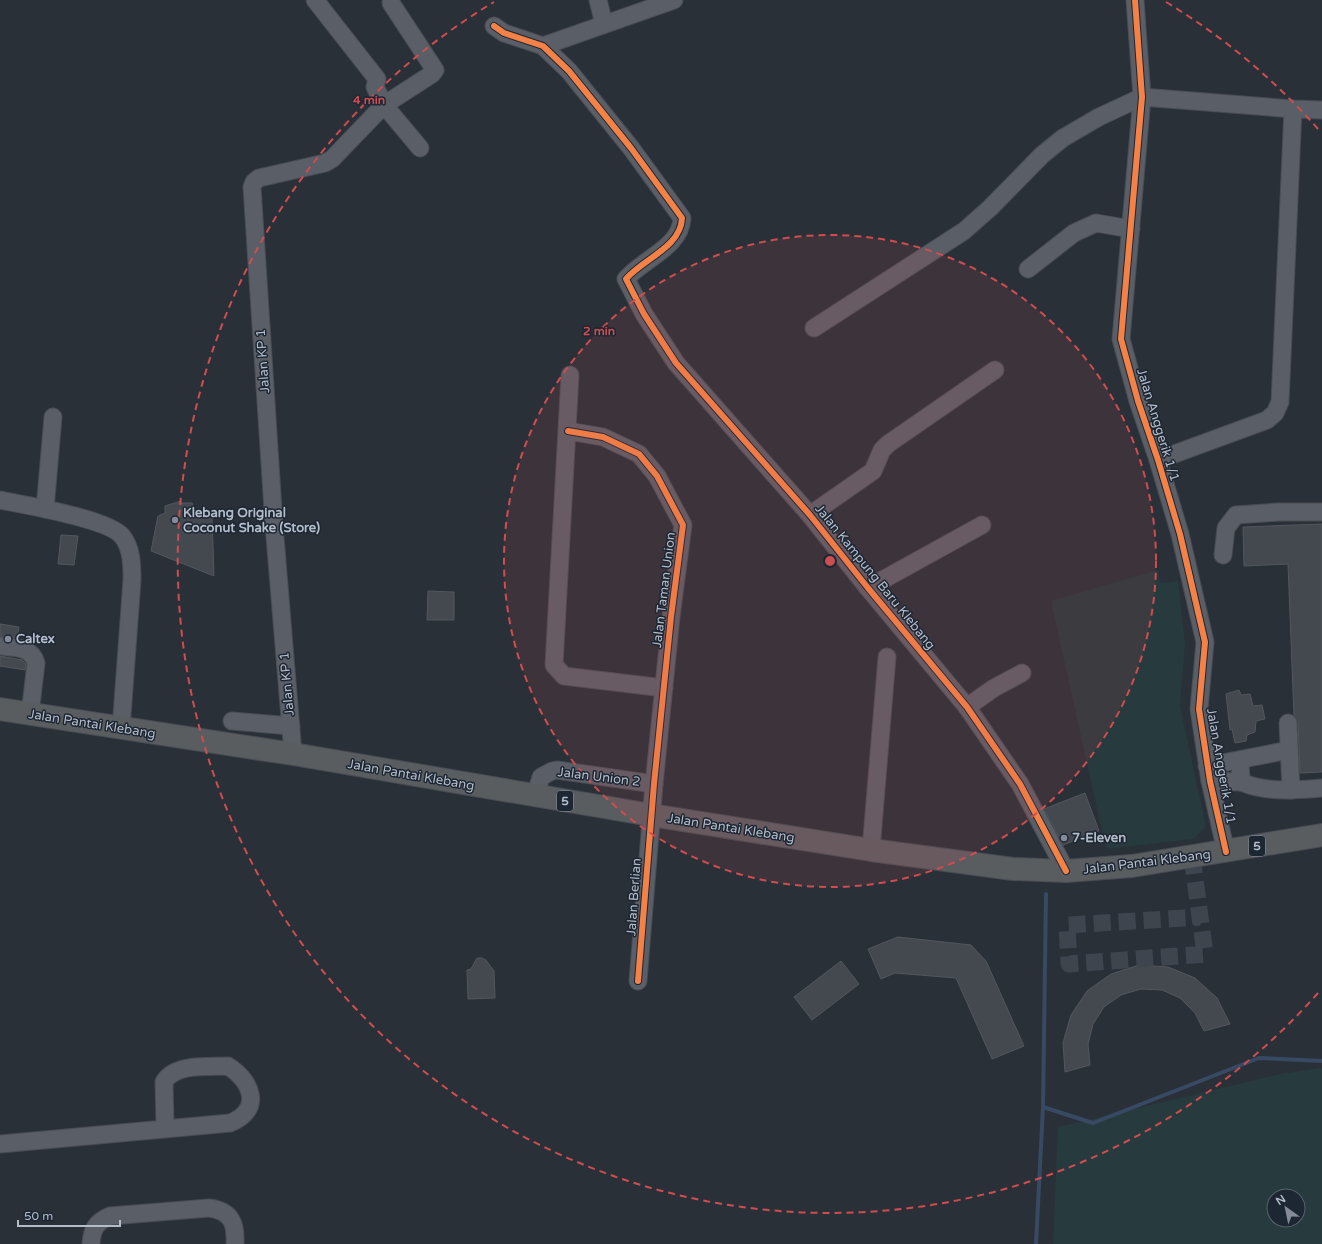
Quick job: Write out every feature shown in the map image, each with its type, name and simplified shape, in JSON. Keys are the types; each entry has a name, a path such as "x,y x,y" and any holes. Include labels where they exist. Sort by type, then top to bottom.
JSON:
{"highway":[{"name":"Jalan Pantai Klebang","path":"0,709 120,729 293,754 536,796 870,850 1013,869 1066,871 1132,866 1226,852 1322,835"}],"street":[{"path":"315,0 377,79 375,87 384,105 420,148"},
{"path":"598,0 604,24"},
{"path":"494,26 504,33 543,46 674,0"},
{"name":"Jalan Anggerik 1/1","path":"1135,0 1142,97 1122,339 1138,400 1180,534 1205,642 1199,709 1209,774 1226,852"},
{"name":"Jalan KP 1","path":"293,754 274,525 252,187 254,182 259,178 325,164 332,159 384,105 432,74 435,70 391,3"},
{"name":"Jalan Kampung Baru Klebang","path":"543,46 574,77 631,148 682,218 681,228 671,242 634,270 626,279 644,314 676,363 810,515 868,588 967,707 1020,784 1066,871"},
{"path":"814,328 964,231 990,208 1042,155 1063,138 1099,117 1142,97 1322,110"},
{"path":"1158,460 1267,420 1275,413 1280,402 1293,109"},
{"path":"1028,269 1074,233 1096,222 1131,228"},
{"path":"810,515 873,472 882,450 888,444 996,370"},
{"path":"570,375 554,665 564,676 664,688"},
{"path":"45,509 53,416"},
{"name":"Jalan Taman Union","path":"568,431 603,438 639,454 657,476 683,525 671,617 651,815"},
{"path":"0,500 45,509 112,528 123,537 129,550 132,563 132,580 120,729"},
{"path":"1223,555 1226,528 1236,515 1280,512 1322,512"},
{"path":"868,588 982,526"},
{"path":"0,646 22,648 30,651 34,657 36,663 30,714"},
{"path":"870,850 887,657"},
{"path":"967,707 994,688 1022,673"},
{"path":"232,721 291,726"},
{"path":"1288,723 1291,790"},
{"path":"1209,774 1240,761 1289,750"},
{"path":"1240,761 1240,782"},
{"name":"Jalan Union 2","path":"536,796 542,777 552,771 558,770 654,784"},
{"path":"1209,774 1256,788 1291,790 1322,788"},
{"name":"Jalan Berlian","path":"638,981 651,815"},
{"path":"0,1144 230,1123 243,1116 250,1103 251,1095 248,1086 243,1078 228,1066 183,1069 170,1074 164,1082 165,1128"},
{"path":"91,1244 95,1226 101,1220 110,1216 209,1208 225,1212 231,1219 234,1225 235,1244"}],"green space":[{"path":"1158,570 1160,583 1178,581 1185,643 1180,706 1206,826 1194,839 1106,849 1051,601"},
{"path":"1322,1068 1322,1244 1053,1244 1058,1127 1280,1074"}],"building":[{"path":"181,501 181,503 192,503 197,516 212,516 214,576 151,551 158,516 165,513 165,506"},
{"path":"1322,524 1322,772 1300,773 1298,723 1294,716 1288,564 1244,566 1243,527"},
{"path":"61,535 78,536 74,565 58,564"},
{"path":"428,591 454,592 454,620 427,620"},
{"path":"0,624 19,627 17,638 0,636"},
{"path":"0,656 22,660 26,664 25,670 0,666"},
{"path":"1239,690 1241,695 1250,694 1253,706 1262,705 1265,719 1256,721 1255,732 1247,735 1246,741 1235,743 1232,729 1230,730 1226,694"},
{"path":"1085,793 1099,831 1063,845 1044,809"},
{"path":"898,937 971,945 986,961 1024,1046 992,1059 956,978 895,973 881,979 868,949"},
{"path":"477,958 486,960 494,971 495,998 468,999 467,970 471,969"},
{"path":"841,961 859,984 812,1020 794,997"},
{"path":"1139,965 1168,967 1195,978 1217,998 1230,1024 1204,1031 1195,1013 1180,998 1162,990 1141,989 1121,995 1104,1007 1093,1024 1088,1044 1090,1065 1065,1072 1063,1043 1071,1015 1087,991 1111,974"}],"waterway":[{"path":"1036,1244 1043,1107 1046,894"},
{"path":"1043,1107 1093,1123 1259,1058 1322,1061"}],"tunnel":[{"path":"1192,857 1205,954 1069,964 1067,925 1200,917"}],"cycle path":[{"path":"1135,0 1142,97 1121,339 1138,401 1158,460 1180,534 1205,642 1199,709 1210,781 1226,852"},
{"path":"494,26 504,33 543,46 569,71 631,148 682,218 680,228 668,245 626,279 644,314 676,363 810,515 868,588 967,707 1020,784 1066,871"},
{"path":"568,431 603,437 639,454 657,476 683,525 671,617 654,784 638,981"}],"place":[{"name":"Klebang Original Coconut Shake (Store)","path":"175,520"},
{"name":"Caltex","path":"8,639"},
{"name":"7-Eleven","path":"1064,838"}]}
